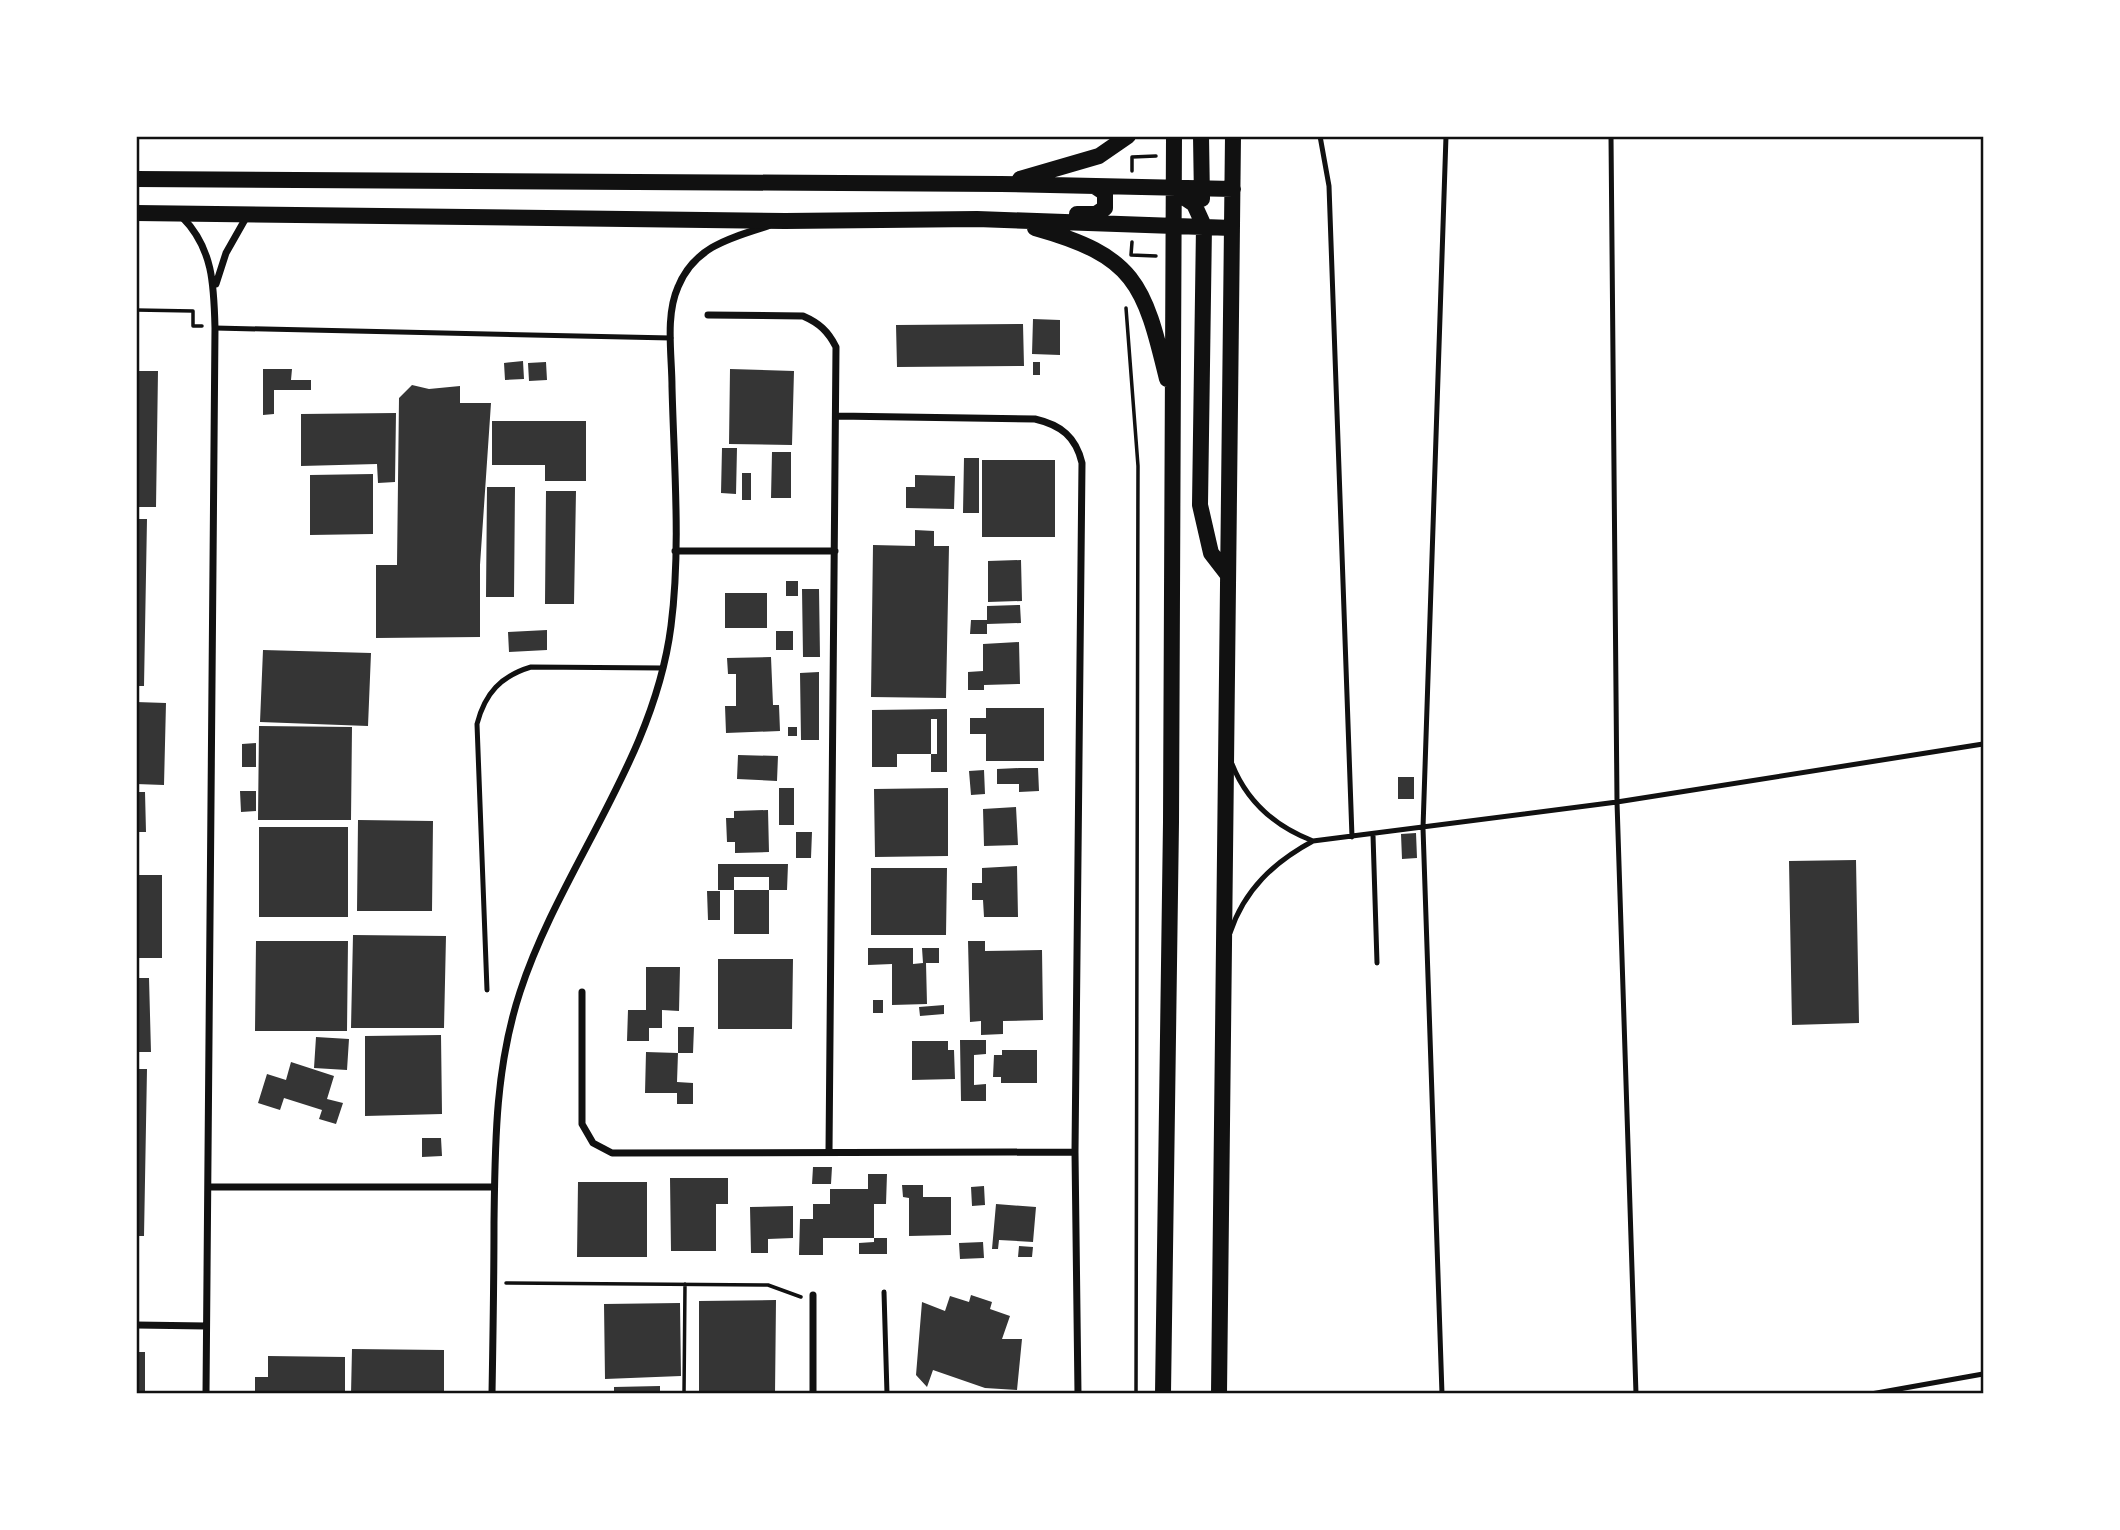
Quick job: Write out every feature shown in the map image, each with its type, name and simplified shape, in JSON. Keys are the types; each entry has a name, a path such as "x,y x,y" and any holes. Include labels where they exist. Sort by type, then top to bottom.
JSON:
{"main road":[{"path":"1001,184 1107,153 1128,136"},
{"path":"1163,1394 1174,136"},
{"path":"1201,136 1203,203 1209,215 1232,228"},
{"path":"1219,1394 1233,136"},
{"path":"136,180 1001,184 1173,190 1233,189"},
{"path":"977,219 1002,213 1096,214 1107,203 1105,192 1096,187"},
{"path":"1173,190 1194,204 1204,226 1200,505 1211,553 1228,575"},
{"path":"136,213 785,221 977,219 1232,228"},
{"path":"977,219 1062,236 1107,256 1128,262 1148,306 1173,404"}],"street":[{"path":"178,213 205,250 214,295 215,328 206,1394"},
{"path":"214,295 226,253 248,214"},
{"path":"492,1394 498,1089 520,992 545,930 631,756 663,668 671,625 675,551 671,338 676,290 696,257 724,240 785,221"},
{"path":"708,315 803,316 817,322 829,333 836,347 829,1152"},
{"path":"836,416 1035,419 1065,431 1079,451 1083,476 1075,1152 1078,1394"},
{"path":"675,551 835,551"},
{"path":"582,992 582,1124 586,1135 601,1150 623,1154 1075,1152"},
{"path":"209,1187 494,1187"},
{"path":"813,1295 813,1394"},
{"path":"136,1325 206,1325"}],"lane":[{"path":"1320,136 1329,186 1352,837"},
{"path":"1442,1394 1423,828 1446,136"},
{"path":"1611,136 1617,802 1636,1394"},
{"path":"215,328 671,338"},
{"path":"486,990 477,724 489,693 516,672 531,667 663,668"},
{"path":"1226,946 1238,913 1257,883 1282,859 1313,841 1617,802 1983,744"},
{"path":"1228,753 1254,803 1280,826 1313,841"},
{"path":"1373,835 1377,963"},
{"path":"884,1293 887,1394"},
{"path":"1871,1394 1983,1374"}],"path":[{"path":"1126,303 1138,466 1136,1394"},
{"path":"136,310 193,311 193,326 215,328"},
{"path":"494,1282 778,1287 796,1294 813,1306"},
{"path":"684,1394 685,1284"}],"building":[{"path":"1033,319 1060,320 1060,355 1032,354"},
{"path":"1023,324 1024,366 897,367 896,325"},
{"path":"523,361 524,379 505,380 504,363"},
{"path":"546,362 547,380 529,381 528,363"},
{"path":"1033,362 1040,362 1040,375 1033,375"},
{"path":"263,369 292,369 291,380 311,380 311,390 274,390 274,414 263,415"},
{"path":"730,369 794,371 792,445 729,444"},
{"path":"136,371 158,371 156,507 136,507"},
{"path":"412,385 429,389 460,386 460,403 491,403 480,565 480,637 376,638 376,565 397,565 399,398"},
{"path":"396,413 395,482 378,483 377,464 301,466 301,414"},
{"path":"492,421 586,421 586,481 545,481 545,465 492,465"},
{"path":"722,448 737,448 736,494 721,493"},
{"path":"772,452 791,452 791,498 771,498"},
{"path":"964,458 979,458 979,513 963,513"},
{"path":"982,460 1055,460 1055,537 982,537"},
{"path":"742,473 751,473 751,500 742,500"},
{"path":"373,474 373,534 310,535 310,475"},
{"path":"915,475 955,476 954,509 906,508 906,487 915,487"},
{"path":"487,487 515,487 514,597 486,597"},
{"path":"546,491 576,491 574,604 545,604"},
{"path":"136,519 147,519 144,686 136,686"},
{"path":"915,530 934,531 934,546 949,546 946,698 871,697 873,545 915,546"},
{"path":"1021,560 1022,601 988,602 988,561"},
{"path":"786,581 798,581 798,596 786,596"},
{"path":"802,589 819,589 820,657 803,657"},
{"path":"725,593 767,593 767,628 725,628"},
{"path":"1020,605 1021,623 987,624 987,634 970,634 971,620 987,620 987,606"},
{"path":"547,630 547,650 509,652 508,632"},
{"path":"776,631 793,631 793,650 776,650"},
{"path":"1019,642 1020,684 984,685 984,690 968,690 968,672 983,671 983,644"},
{"path":"263,650 371,653 368,726 260,722"},
{"path":"771,657 773,705 779,705 780,731 726,733 725,706 736,706 736,674 728,674 727,658"},
{"path":"819,672 819,740 801,740 800,673"},
{"path":"136,702 166,703 164,785 136,784"},
{"path":"986,708 1044,708 1044,761 986,761 986,734 970,734 970,718 986,718"},
{"path":"947,709 947,772 931,772 931,754 897,754 897,767 872,767 872,710","holes":["931,719 937,719 937,754 931,754"]},
{"path":"259,726 352,727 351,820 258,820"},
{"path":"788,727 797,727 797,736 788,736"},
{"path":"256,743 256,767 242,767 242,744"},
{"path":"738,755 778,756 777,781 737,779"},
{"path":"1038,768 1039,791 1019,792 1019,784 997,784 997,769"},
{"path":"984,770 985,794 971,795 969,771"},
{"path":"1398,777 1414,777 1414,799 1398,799"},
{"path":"779,788 794,788 794,825 779,825"},
{"path":"948,788 948,856 875,857 874,789"},
{"path":"240,791 256,791 256,811 241,812"},
{"path":"136,792 145,792 146,832 136,832"},
{"path":"1016,807 1018,845 984,846 983,809"},
{"path":"768,810 769,852 735,853 735,842 727,842 726,818 734,818 734,811"},
{"path":"358,820 433,821 432,911 357,911"},
{"path":"259,827 348,827 348,917 259,917"},
{"path":"796,832 812,832 811,858 796,858"},
{"path":"1416,833 1417,858 1402,859 1401,834"},
{"path":"1856,860 1859,1023 1792,1025 1789,861"},
{"path":"718,864 788,864 787,890 769,890 769,877 734,877 734,890 718,890"},
{"path":"1017,866 1018,917 984,917 983,900 972,900 972,883 982,883 982,868"},
{"path":"871,868 947,868 946,935 871,935"},
{"path":"136,875 162,875 162,958 136,958"},
{"path":"734,890 769,890 769,934 734,934"},
{"path":"707,891 720,891 720,920 708,920"},
{"path":"353,935 446,936 444,1028 351,1028"},
{"path":"256,941 348,941 347,1031 255,1031"},
{"path":"968,941 985,941 985,951 1042,950 1043,1020 1003,1021 1003,1034 981,1035 981,1021 970,1022"},
{"path":"868,948 913,948 913,964 923,963 922,948 939,948 939,963 926,963 927,1004 892,1005 892,964 868,965"},
{"path":"718,959 793,959 792,1029 718,1029"},
{"path":"646,967 680,967 679,1011 662,1010 662,1028 649,1028 649,1041 627,1041 628,1010 646,1010"},
{"path":"136,978 149,978 151,1052 136,1052"},
{"path":"873,1000 883,1000 883,1013 873,1013"},
{"path":"944,1005 944,1014 920,1016 919,1007"},
{"path":"678,1027 694,1027 693,1053 678,1053"},
{"path":"441,1035 442,1114 365,1116 365,1036"},
{"path":"316,1037 349,1039 347,1070 314,1068"},
{"path":"960,1040 986,1040 986,1054 974,1055 974,1085 986,1084 986,1101 961,1101"},
{"path":"912,1041 948,1041 948,1050 954,1050 955,1079 912,1080"},
{"path":"1002,1050 1037,1050 1037,1083 1001,1083 1001,1077 993,1077 994,1055 1002,1055"},
{"path":"646,1052 678,1053 677,1082 693,1083 693,1104 677,1104 677,1093 645,1093"},
{"path":"291,1062 334,1076 327,1099 343,1103 336,1124 319,1119 322,1110 284,1098 280,1110 258,1103 267,1074 286,1080"},
{"path":"136,1069 147,1069 144,1236 136,1236"},
{"path":"422,1138 441,1138 442,1156 422,1157"},
{"path":"813,1167 832,1167 831,1184 812,1184"},
{"path":"868,1174 887,1174 886,1204 874,1204 874,1238 823,1238 823,1255 799,1255 800,1219 813,1219 813,1204 830,1204 830,1189 868,1189"},
{"path":"670,1178 728,1178 728,1204 716,1204 716,1251 671,1251"},
{"path":"578,1182 647,1182 647,1257 577,1257"},
{"path":"902,1185 923,1185 923,1197 951,1197 951,1235 909,1236 909,1198 903,1197"},
{"path":"984,1186 985,1205 972,1206 971,1187"},
{"path":"996,1204 1036,1207 1033,1242 999,1240 998,1249 992,1249"},
{"path":"793,1206 793,1238 768,1239 768,1253 751,1253 750,1207"},
{"path":"874,1238 887,1238 887,1254 859,1254 859,1243 874,1242"},
{"path":"983,1242 984,1258 960,1259 959,1243"},
{"path":"1019,1246 1033,1247 1032,1257 1018,1257"},
{"path":"971,1295 992,1302 990,1309 1010,1316 1002,1339 1022,1339 1017,1390 985,1388 933,1370 927,1387 916,1375 922,1302 945,1311 950,1296 969,1302"},
{"path":"776,1300 775,1394 699,1394 699,1301"},
{"path":"680,1303 681,1376 605,1379 604,1304"},
{"path":"352,1349 444,1350 444,1394 351,1394"},
{"path":"136,1352 145,1352 145,1394 136,1394"},
{"path":"268,1356 345,1357 345,1394 255,1394 255,1377 268,1377"},
{"path":"660,1386 660,1394 614,1394 614,1387"}]}
